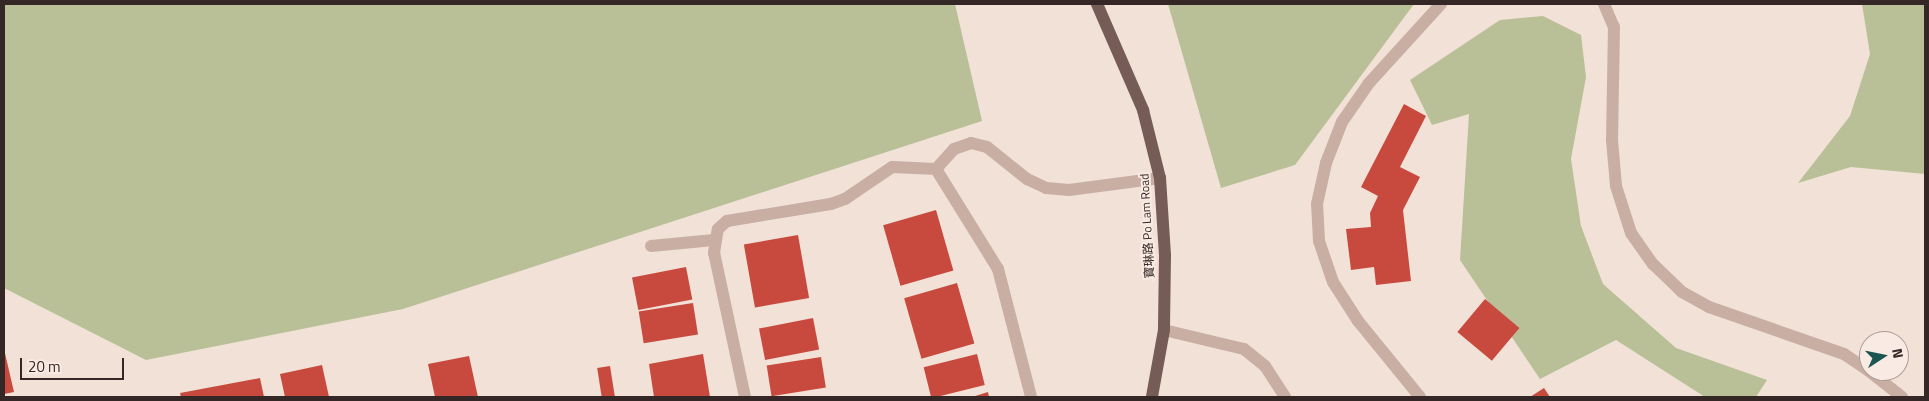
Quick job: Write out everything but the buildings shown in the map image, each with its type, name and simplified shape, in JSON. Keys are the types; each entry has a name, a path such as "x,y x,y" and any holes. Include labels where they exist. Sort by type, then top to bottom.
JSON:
{"main road":[{"name":"寶琳路 Po Lam Road","path":"1097,4 1143,110 1160,178 1166,255 1164,330 1152,397"}],"street":[{"path":"1420,397 1358,321 1333,282 1319,241 1317,204 1326,163 1342,122 1369,83 1441,4"},
{"path":"1604,4 1614,27 1612,140 1616,186 1631,233 1653,264 1682,292 1709,307 1844,354 1859,364"},
{"path":"936,169 954,148 971,143 986,146 1027,179 1046,188 1069,190 1160,178"},
{"path":"745,397 714,240 718,230 727,221 831,204 845,199 892,166 936,169"},
{"path":"936,169 998,269 1031,397"},
{"path":"651,246 714,240"},
{"path":"1164,330 1244,349 1265,366 1285,397"},
{"path":"1882,381 1902,397"}],"green space":[{"path":"4,4 955,4 982,121 403,309 146,360 4,288"},
{"path":"1168,4 1414,4 1295,165 1221,188"},
{"path":"1862,4 1925,4 1925,174 1851,167 1798,183 1850,116 1870,54"},
{"path":"1543,16 1581,35 1586,77 1571,159 1581,226 1603,284 1676,348 1767,380 1756,397 1705,397 1616,340 1540,379 1460,260 1469,114 1432,125 1410,80 1500,20"}]}
